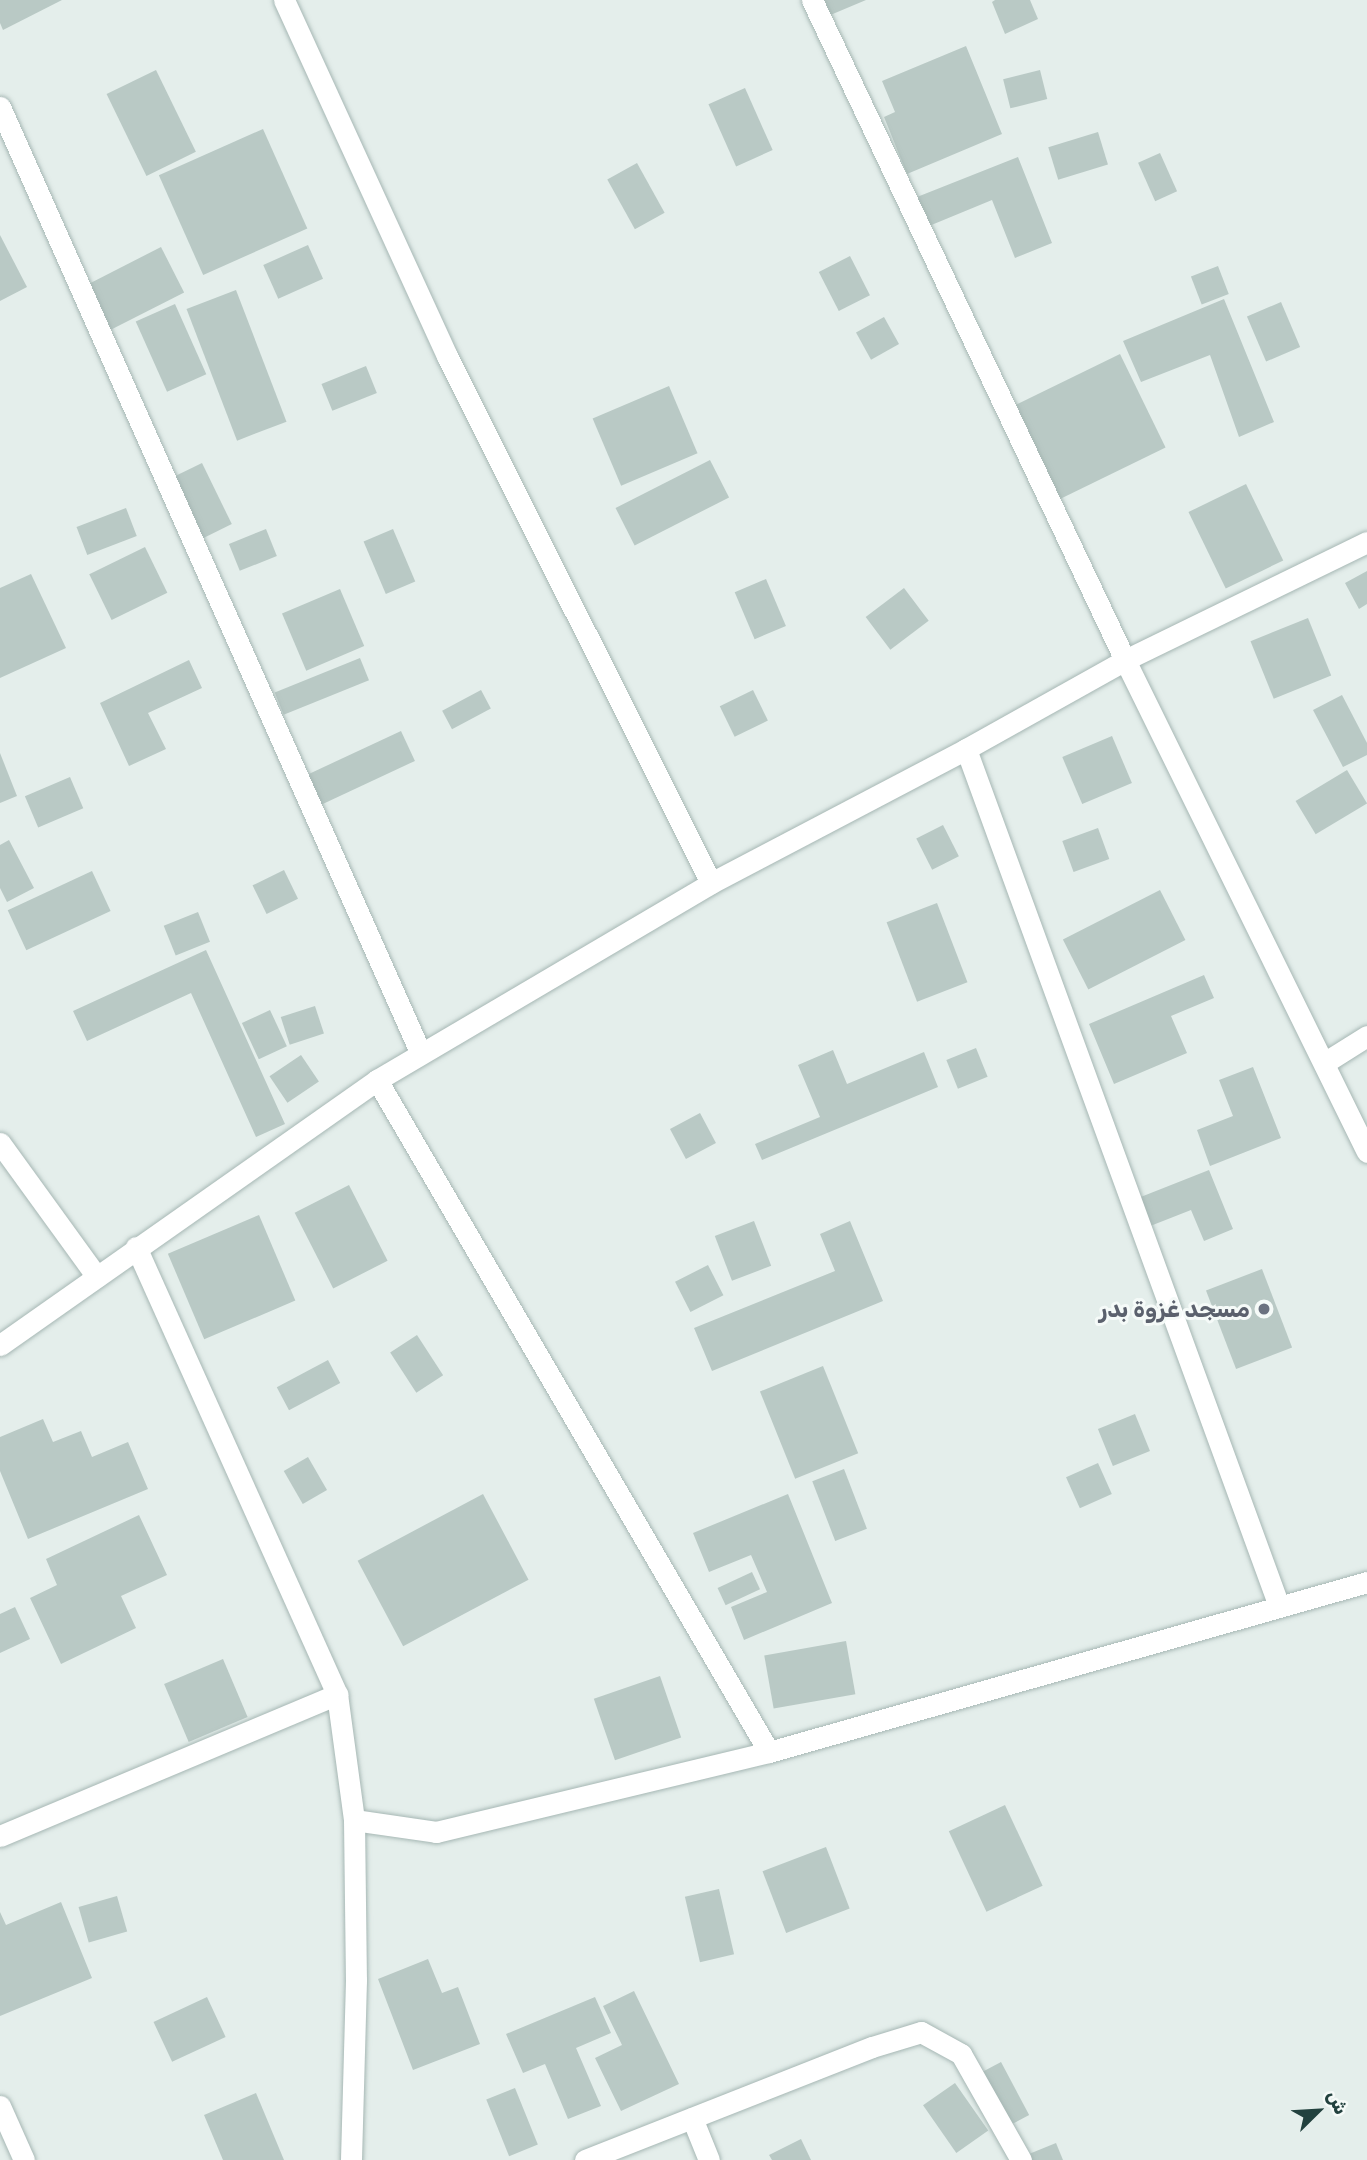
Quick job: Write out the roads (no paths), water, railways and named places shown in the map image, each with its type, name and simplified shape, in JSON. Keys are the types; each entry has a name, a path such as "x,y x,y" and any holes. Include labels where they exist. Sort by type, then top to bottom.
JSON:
{"street":[{"path":"284,0 447,356 711,883"},
{"path":"812,0 1125,660 1367,1152"},
{"path":"0,107 421,1054"},
{"path":"0,1345 377,1080 711,883 966,749 1125,660 1367,542"},
{"path":"966,749 1279,1606"},
{"path":"1324,1063 1367,1036"},
{"path":"377,1080 769,1752"},
{"path":"0,1143 96,1277"},
{"path":"136,1247 337,1693 354,1820 356,1980 351,2160"},
{"path":"354,1820 436,1832 769,1752 1367,1582"},
{"path":"0,1836 337,1693"},
{"path":"584,2160 872,2048 921,2032 961,2054 1021,2160"},
{"path":"2,2117 24,2160"},
{"path":"692,2118 709,2160"}],"place":[{"name":"مسجد غزوة بدر","path":"1264,1309"}]}
